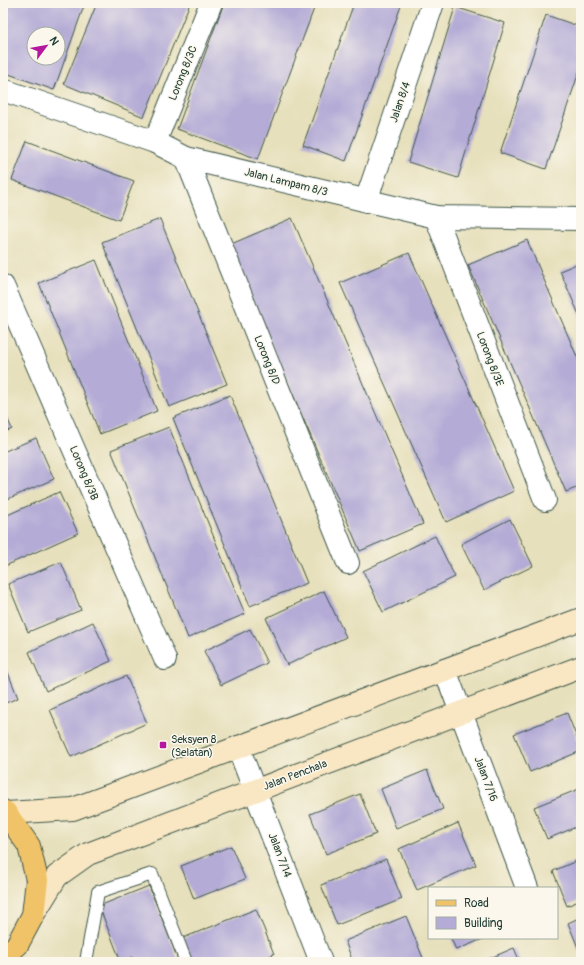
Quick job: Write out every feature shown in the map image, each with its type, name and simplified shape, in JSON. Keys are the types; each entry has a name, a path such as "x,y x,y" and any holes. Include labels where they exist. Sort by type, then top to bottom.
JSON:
{"main road":[{"path":"4,812 73,809 581,620"},
{"name":"Jalan Penchala","path":"32,914 57,876 88,854 581,666"},
{"path":"4,812 29,846 37,880 32,914 14,955"}],"street":[{"name":"Lorong 8/3C","path":"155,142 210,3"},
{"name":"Jalan 8/4","path":"366,201 433,3"},
{"name":"Jalan Lampam 8/3","path":"3,90 155,142 186,158 436,217 581,219"},
{"name":"Lorong 8/D","path":"186,158 348,563"},
{"name":"Lorong 8/3E","path":"436,217 544,500"},
{"name":"Lorong 8/3B","path":"3,286 165,659"},
{"name":"Jalan 7/16","path":"445,670 527,887"},
{"name":"Jalan 7/14","path":"238,747 321,962"}],"lane":[{"path":"86,962 98,892 152,874 186,962"}],"building":[{"path":"3,3 85,3 66,56 66,26 26,26 26,66 63,66 54,90 3,72"},
{"path":"97,3 190,3 144,117 64,84"},
{"path":"224,3 316,3 258,159 177,129"},
{"path":"354,3 402,3 346,161 303,145"},
{"path":"455,7 505,23 458,178 408,162"},
{"path":"546,15 581,27 581,66 546,169 500,153"},
{"path":"27,141 134,181 119,220 12,180"},
{"path":"292,218 423,524 360,551 229,245"},
{"path":"160,219 227,384 169,407 102,242"},
{"path":"527,240 581,366 581,486 566,492 468,265"},
{"path":"409,253 514,491 446,522 340,283"},
{"path":"96,260 157,411 100,434 39,283"},
{"path":"581,262 581,319 560,271"},
{"path":"230,395 307,583 250,606 173,418"},
{"path":"3,409 12,429 3,433"},
{"path":"169,427 245,614 188,638 111,450"},
{"path":"36,438 54,479 3,501 3,452"},
{"path":"59,492 78,533 5,566 3,562 3,517"},
{"path":"510,519 533,566 484,590 461,544"},
{"path":"435,536 455,577 383,612 363,571"},
{"path":"61,562 81,610 28,632 8,584"},
{"path":"324,591 346,637 287,665 266,618"},
{"path":"93,622 111,661 46,691 29,652"},
{"path":"250,629 267,663 221,685 204,651"},
{"path":"3,660 18,698 3,704"},
{"path":"126,676 147,723 71,757 50,710"},
{"path":"567,713 581,751 530,772 514,734"},
{"path":"427,770 443,809 396,828 381,789"},
{"path":"579,789 581,794 581,825 547,839 534,807"},
{"path":"360,794 376,834 326,854 310,814"},
{"path":"458,823 476,865 417,890 399,849"},
{"path":"231,846 245,879 194,899 181,866"},
{"path":"386,859 402,899 337,925 321,885"},
{"path":"581,859 581,900 567,906 553,871"},
{"path":"149,886 179,962 134,962 132,957 121,962 99,906"},
{"path":"256,909 274,954 255,962 193,962 183,938"},
{"path":"406,916 423,958 414,962 353,962 345,941"},
{"path":"581,917 581,955 568,923"},
{"path":"451,939 483,939 456,950"},
{"path":"514,948 520,962 481,962"}],"place":[{"name":"Seksyen 8 (Selatan)","path":"163,745"}]}
